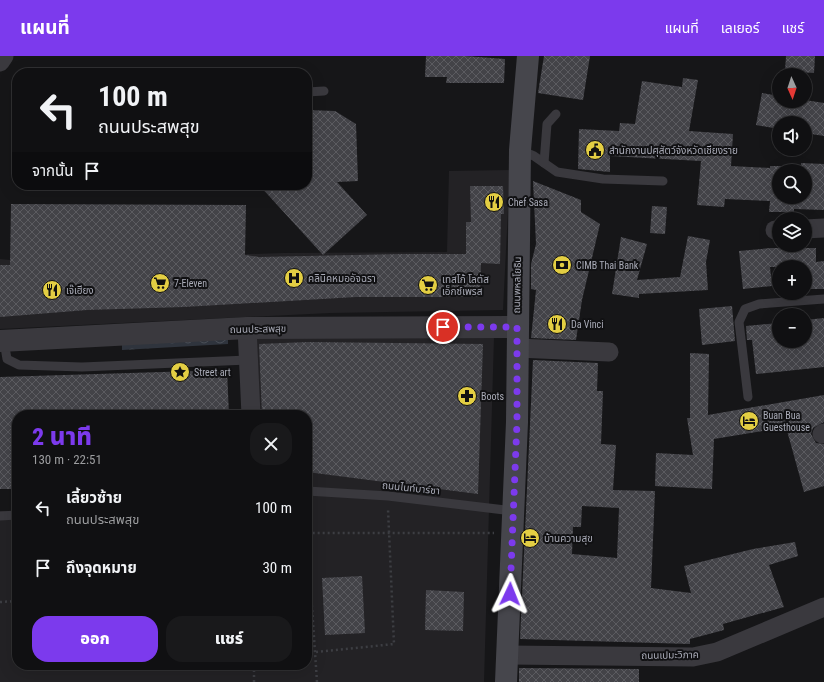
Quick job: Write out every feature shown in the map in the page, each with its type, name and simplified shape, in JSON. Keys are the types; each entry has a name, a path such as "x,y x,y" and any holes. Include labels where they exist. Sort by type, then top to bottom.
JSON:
{"main road":[{"name":"ถนนพหลโยธิน","path":"506,682 517,422 520,150 528,56"}],"street":[{"path":"0,62 4,56"},
{"path":"812,229 824,228"},
{"name":"ถนนประสพสุข","path":"2,341 247,328 517,327"},
{"path":"247,328 251,410"},
{"path":"517,348 609,352"},
{"name":"ถนนเปมะวิภาค","path":"507,655 693,657 717,652 824,607"}],"lane":[{"path":"312,92 324,91"},
{"path":"544,163 548,124 556,114"},
{"path":"520,150 534,156 557,172 603,179 663,181"},
{"path":"748,397 739,322 745,309 759,304 824,298"},
{"path":"2,341 7,359 19,365 82,367 248,360"},
{"name":"ถนนไนท์บาร์ซา","path":"312,491 388,496 513,511"},
{"path":"0,516 12,515"}],"path":[{"path":"316,652 394,644 388,496"},
{"path":"312,534 389,532 512,534"},
{"path":"312,600 317,682"},
{"path":"0,602 12,601"},
{"path":"254,670 254,682"}],"shaded area":[{"path":"510,170 503,310 330,313 0,329 0,259 21,261 283,253 447,252 449,171"},
{"path":"255,337 494,337 484,682 0,682 0,511 12,511 12,670 312,670 312,410 255,410"}],"water":[{"path":"228,339 228,344 122,350 122,345"}],"building":[{"path":"426,56 465,56 505,59 504,83 446,83 447,77 425,77"},
{"path":"544,56 590,56 583,100 538,93"},
{"path":"786,56 815,56 814,73 812,73 812,68 785,68"},
{"path":"683,78 698,80 689,131 733,134 731,166 770,168 770,166 772,166 772,204 812,204 812,164 801,163 824,164 824,210 794,209 794,212 769,212 770,201 725,199 724,207 697,205 701,161 610,156 610,172 578,169 579,129 619,131 620,123 635,124 642,81 682,87"},
{"path":"762,93 772,95 772,108 812,108 812,101 824,103 824,136 812,134 812,116 772,116 772,128 756,125"},
{"path":"312,110 335,111 356,124 358,181 337,182 367,215 323,255 264,190 312,190"},
{"path":"533,181 581,200 581,212 600,224 582,300 576,340 531,338 536,290 531,289 531,264 536,244"},
{"path":"470,186 503,186 504,214 501,214 500,264 481,263 480,297 356,297 184,307 87,310 0,317 0,265 10,265 11,204 246,205 245,255 259,257 466,254 466,222 471,222"},
{"path":"652,206 667,207 665,234 650,233"},
{"path":"688,236 710,240 706,262 708,290 639,294 639,298 612,294 621,237 647,244 637,280 680,277"},
{"path":"772,248 772,252 812,252 812,248 816,248 816,262 824,261 824,289 812,289 812,260 772,260 772,267 770,267 772,286 743,289 739,251"},
{"path":"732,306 735,341 702,345 699,309"},
{"path":"824,318 824,367 756,374 752,340 747,340 746,326 772,324 772,348 812,348 812,319"},
{"path":"308,342 483,344 478,494 312,473 312,410 262,410 259,344"},
{"path":"690,353 709,354 708,415 824,395 824,422 813,428 811,434 816,443 824,444 824,486 804,492 786,427 714,439 712,489 655,486 656,453 693,455 687,418 690,418"},
{"path":"533,360 598,363 597,391 603,391 601,444 616,445 613,490 655,491 651,588 691,593 684,566 753,549 795,542 798,556 769,565 784,607 723,624 724,630 690,639 690,644 520,639","holes":["582,506 619,508 617,558 572,554 573,527 581,527"]},
{"path":"227,370 229,410 12,410 12,489 0,489 0,377"},
{"path":"362,576 365,633 325,635 322,578"},
{"path":"426,590 464,592 463,631 425,630"},
{"path":"519,668 639,669 639,682 519,682"}],"place":[{"name":"สำนักงานปศุสัตว์จังหวัดเชียงราย","path":"595,150"},
{"name":"Chef Sasa","path":"494,202"},
{"name":"CIMB Thai Bank","path":"562,265"},
{"name":"คลินิคหมออัจฉรา","path":"294,278"},
{"name":"7-Eleven","path":"160,283"},
{"name":"เทสโก้ โลตัส เอ็กซ์เพรส","path":"428,285"},
{"name":"เจ๊เฮียง","path":"52,290"},
{"name":"Da Vinci","path":"557,324"},
{"name":"Street art","path":"180,372"},
{"name":"Boots","path":"467,396"},
{"name":"Buan Bua Guesthouse","path":"749,421"},
{"name":"บ้านความสุข","path":"530,538"}],"route":[{"path":"443,327 517,327 517,422 510,594"}]}
